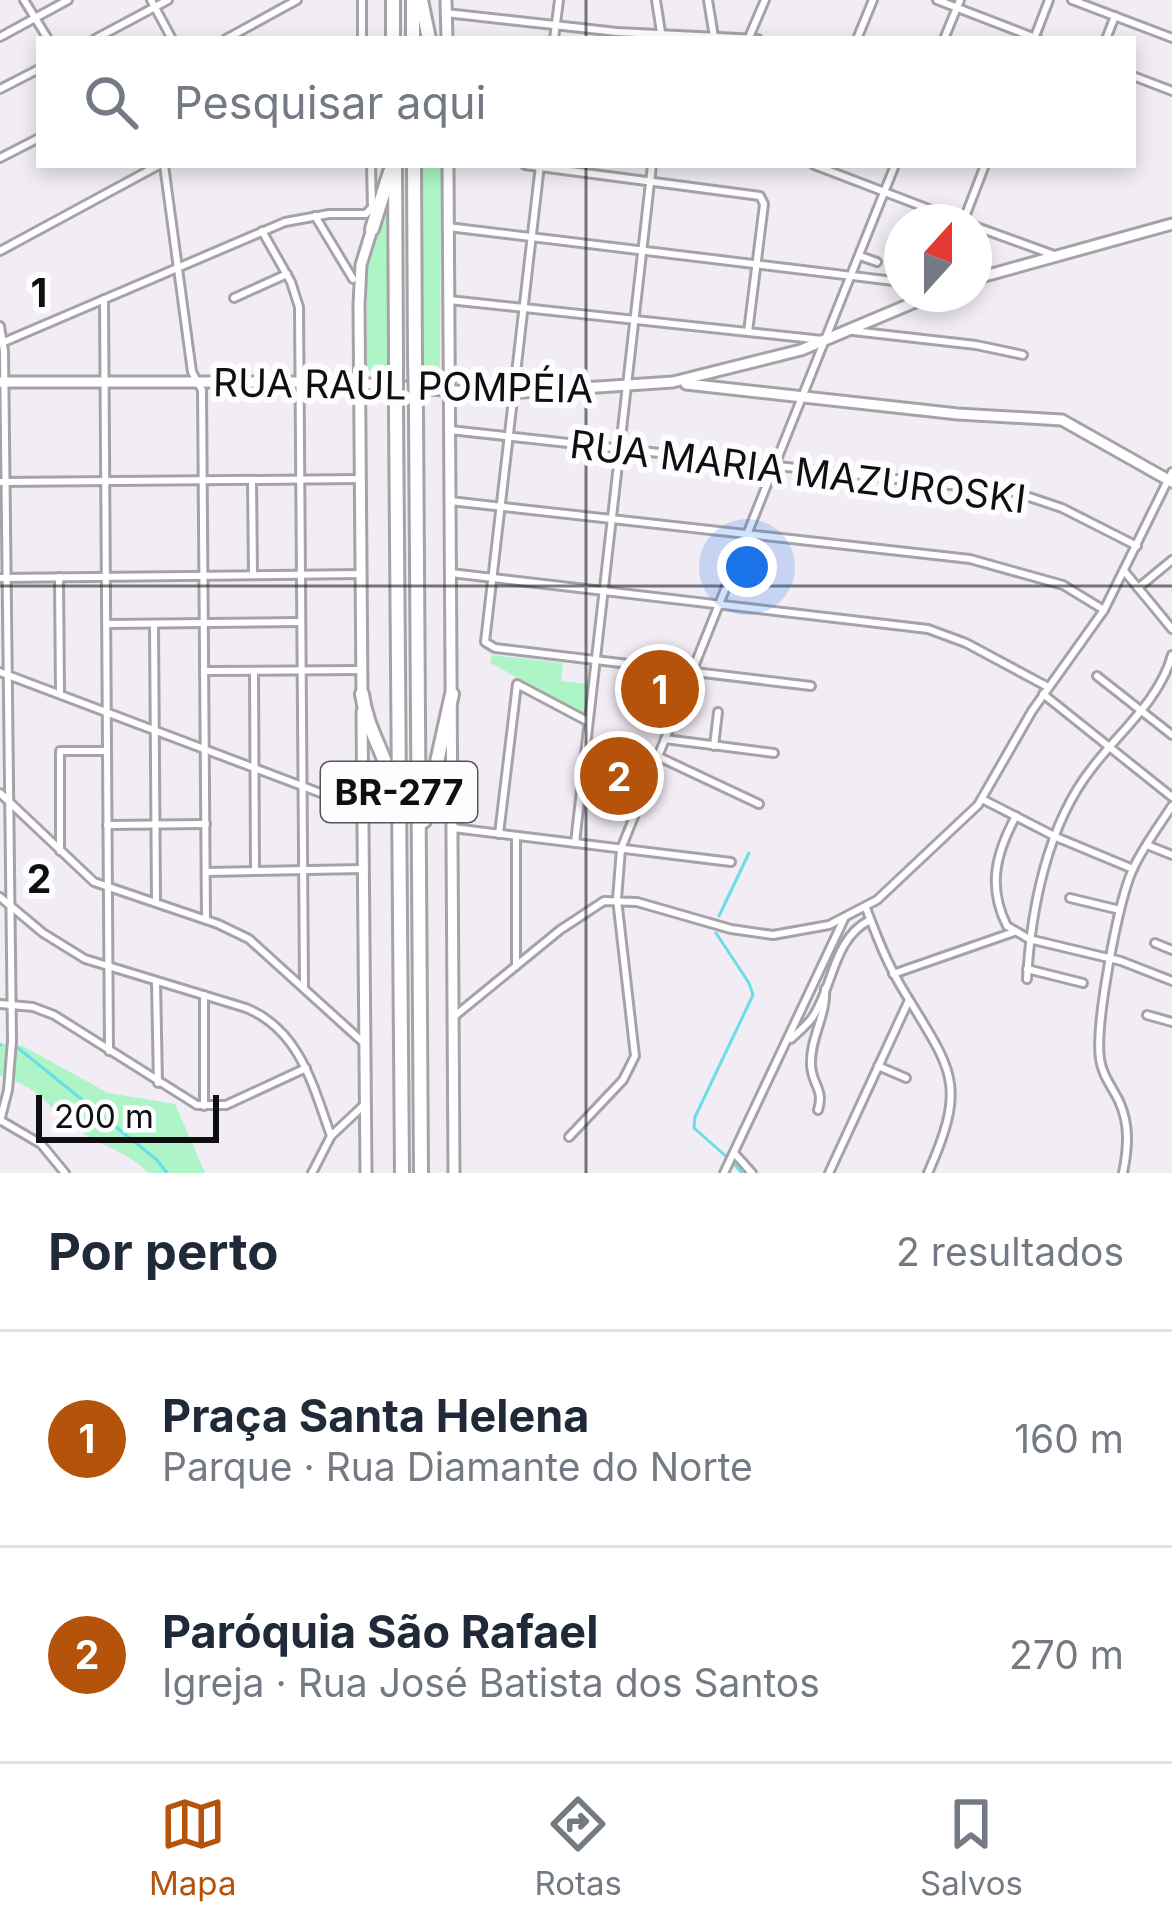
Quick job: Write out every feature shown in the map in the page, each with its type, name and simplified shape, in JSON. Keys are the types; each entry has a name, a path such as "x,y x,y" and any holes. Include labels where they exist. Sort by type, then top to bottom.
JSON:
{"highway":[{"path":"393,0 393,36"},
{"path":"413,36 417,0"},
{"path":"417,0 428,36"},
{"path":"372,229 392,168"},
{"name":"BR-277","path":"393,168 402,1173"},
{"name":"BR-277","path":"414,168 422,1173"},
{"path":"362,694 368,730 390,774 400,830"},
{"path":"419,852 452,694"}],"main road":[{"path":"446,0 447,36"},
{"path":"448,168 454,1173"},
{"path":"992,273 1172,224"},
{"path":"366,1173 360,276 372,229"},
{"name":"RUA RAUL POMPÉIA","path":"2,382 360,383 513,393 627,386 709,379 812,346 893,312"},
{"path":"709,379 730,388 802,397 1062,420 1171,478"}],"street":[{"path":"24,0 47,36"},
{"path":"0,37 68,0"},
{"path":"100,36 153,3 168,0"},
{"path":"231,36 297,0"},
{"path":"362,0 362,36"},
{"path":"554,36 559,0"},
{"path":"656,0 662,36"},
{"path":"708,0 714,36"},
{"path":"753,36 765,0"},
{"path":"858,36 873,0"},
{"path":"937,0 958,4 1029,36"},
{"path":"1037,36 1049,0"},
{"path":"1072,0 1172,38"},
{"path":"153,3 170,36"},
{"path":"945,36 958,4"},
{"path":"446,13 653,36"},
{"path":"1107,36 1114,16"},
{"path":"0,89 36,71"},
{"path":"1136,77 1172,91"},
{"path":"0,158 36,140"},
{"path":"0,251 156,168"},
{"path":"162,168 192,372 202,390 206,920"},
{"path":"4,343 262,231 315,216 364,215 372,207 370,168"},
{"path":"539,168 484,638 487,645 811,686"},
{"path":"554,168 762,198 748,332"},
{"path":"575,843 652,168"},
{"path":"822,168 916,204"},
{"path":"569,1137 633,1063 616,899 621,849 894,168"},
{"path":"970,204 984,168"},
{"path":"315,216 352,279"},
{"path":"448,227 884,279"},
{"path":"262,231 287,274 299,307 304,988"},
{"path":"992,233 1054,256"},
{"path":"1023,245 1031,262"},
{"path":"860,256 877,262"},
{"path":"235,298 287,274"},
{"path":"104,299 109,1051"},
{"path":"448,300 827,340"},
{"path":"0,326 4,343 11,1004 11,1059 0,1121 41,1144 65,1173"},
{"path":"849,331 976,345 1023,356"},
{"path":"812,346 815,366"},
{"name":"RUA MARIA MAZUROSKI","path":"449,430 1026,494 1137,546"},
{"path":"3,482 360,478"},
{"path":"453,1018 594,906 616,899 764,935 802,932 866,908 940,844 982,799 1046,691 1104,610 1171,478"},
{"path":"252,480 253,575"},
{"path":"450,501 980,560 1063,585 1104,610"},
{"path":"1138,588 1172,560"},
{"path":"451,572 928,629 966,644 1046,691 1172,796"},
{"path":"1125,572 1172,628"},
{"path":"3,578 361,574"},
{"path":"59,578 60,695"},
{"path":"106,624 301,622"},
{"path":"154,624 156,904"},
{"path":"1027,979 1029,940 1056,837 1085,777 1159,686 1172,655"},
{"path":"205,671 362,670"},
{"path":"254,671 256,872"},
{"path":"4,674 363,809"},
{"path":"1097,676 1172,735"},
{"path":"499,834 517,684 589,722"},
{"path":"714,746 718,712"},
{"path":"665,740 774,753"},
{"path":"61,851 60,751 107,751"},
{"path":"658,757 759,804"},
{"path":"0,793 89,878 248,939 364,1044"},
{"path":"982,799 1133,869"},
{"path":"1124,1173 1128,1148 1124,1116 1104,1073 1099,1048 1120,910 1133,869 1172,806"},
{"path":"1016,816 1003,841 994,878 1002,917 1014,932 1029,940 1111,958 1172,981"},
{"path":"107,825 206,824"},
{"path":"453,828 731,862"},
{"path":"516,836 516,966"},
{"path":"1147,845 1172,855"},
{"path":"206,872 363,869"},
{"path":"0,897 62,947 108,968 269,1019 286,1035 306,1068 331,1136"},
{"path":"1070,898 1120,910"},
{"path":"622,926 628,901"},
{"path":"866,908 893,974 941,1048 949,1078 950,1118 928,1173"},
{"path":"724,1173 844,919"},
{"path":"788,1042 814,1015 840,952 859,926 870,920"},
{"path":"893,974 1014,932"},
{"path":"1155,944 1172,950"},
{"path":"1028,969 1083,983"},
{"path":"156,982 158,1083"},
{"path":"818,1110 822,1091 811,1063 826,1004 825,986"},
{"path":"204,995 204,1107"},
{"path":"830,1173 909,1000"},
{"path":"0,1004 53,1015 184,1100 204,1107 234,1102 306,1068"},
{"path":"1147,1016 1172,1022"},
{"path":"878,1066 906,1078"},
{"path":"312,1173 331,1136 365,1104"},
{"path":"736,1154 752,1173"}],"green space":[{"path":"421,168 441,168 440,375 436,380 423,379"},
{"path":"388,199 389,372 366,370 367,271"},
{"path":"492,655 563,663 561,681 588,684 585,714 490,663"},
{"path":"0,1043 23,1046 108,1093 175,1104 205,1173 148,1173 81,1132 36,1093 0,1076"}],"waterway":[{"path":"719,916 749,853"},
{"path":"716,933 753,995 695,1117 694,1128 728,1158"},
{"path":"18,1048 167,1173"},
{"path":"734,1164 742,1173"}],"place":[{"name":"Praça Santa Helena","path":"660,689"},
{"name":"Paróquia São Rafael","path":"619,776"}]}
